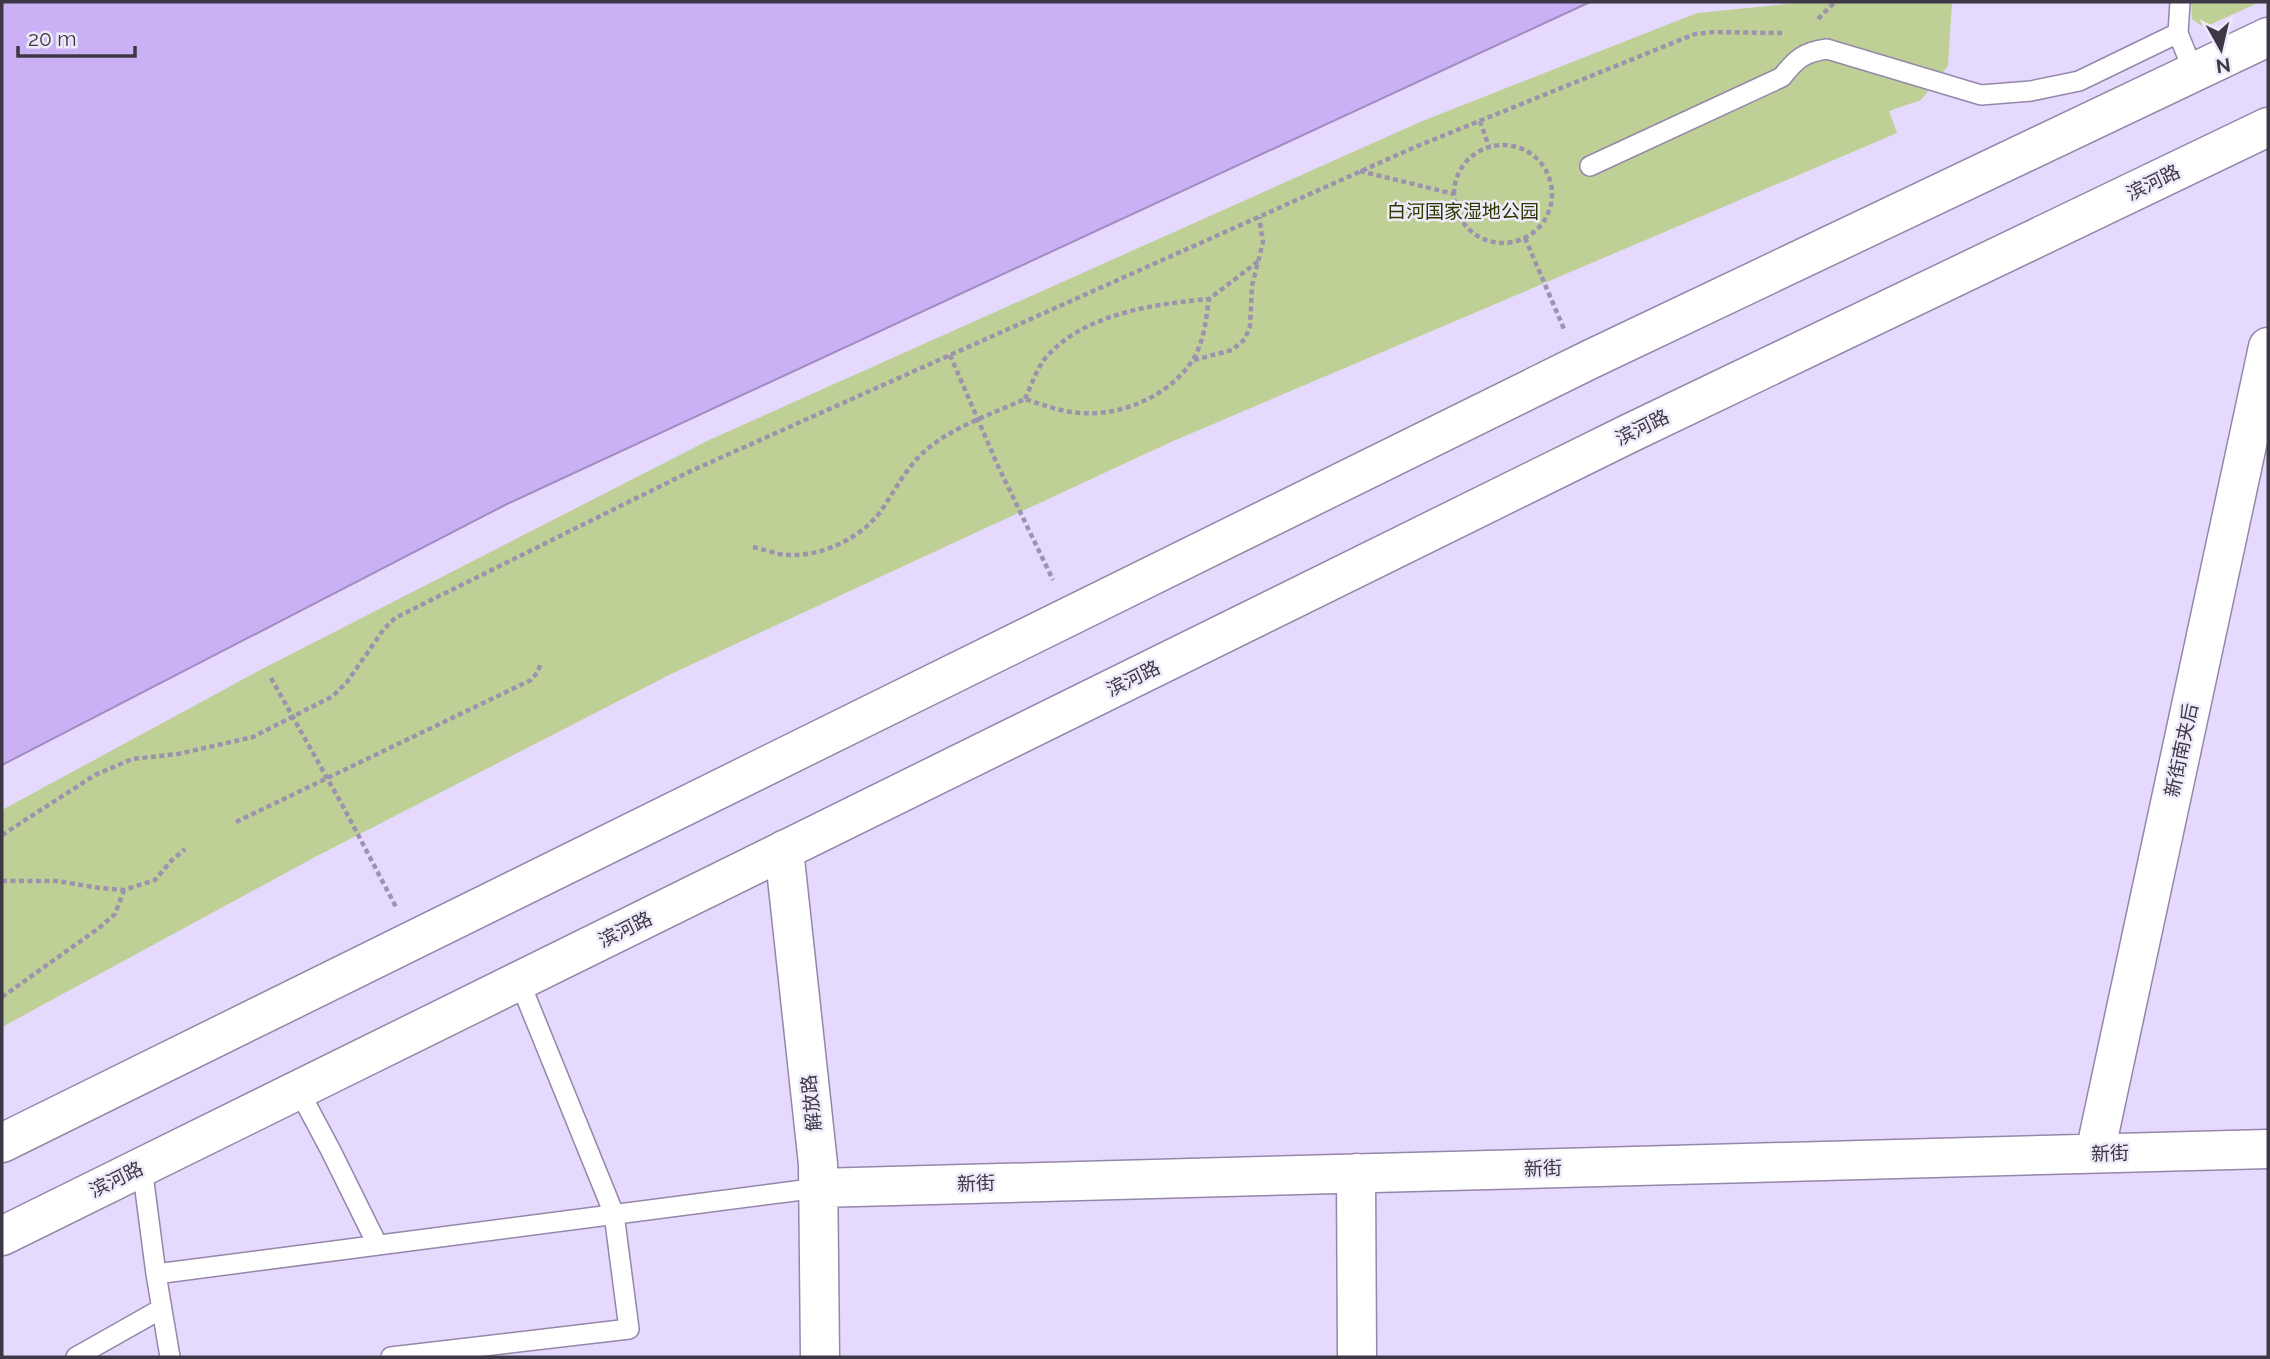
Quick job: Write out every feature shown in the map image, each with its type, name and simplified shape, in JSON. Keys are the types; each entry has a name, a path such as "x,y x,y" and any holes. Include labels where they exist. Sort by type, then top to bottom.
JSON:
{"main road":[{"path":"2,1143 1591,359 2268,37"},
{"name":"滨河路","path":"2,1236 1630,433 2268,127"},
{"name":"新街南夹后","path":"2095,1153 2268,347"},
{"name":"解放路","path":"784,850 818,1164 820,1357"},
{"name":"新街","path":"818,1188 2268,1149"},
{"path":"1356,1173 1357,1357"}],"lane":[{"path":"2180,2 2178,33 2194,72"},
{"path":"1590,166 1782,77 1793,63 1810,51 1827,49 1981,94 2031,91 2079,81 2178,33"},
{"path":"391,1357 629,1329 614,1214 519,981"},
{"path":"298,1090 377,1244"},
{"path":"142,1167 167,1357"},
{"path":"156,1274 818,1188"},
{"path":"76,1357 161,1309"}],"path":[{"path":"1807,25 1817,20 1832,4"},
{"path":"2,835 95,775 132,759 178,754 253,737 333,696 347,682 384,629 395,618 691,471 1360,171 1695,34 1787,33"},
{"path":"1480,121 1489,147"},
{"path":"1505,145 1534,155 1545,167 1551,181 1552,198 1548,214 1539,228 1525,238 1509,242 1492,241 1477,235 1465,224 1456,209 1454,194 1457,178 1464,164 1489,147 1505,145"},
{"path":"1360,171 1454,194"},
{"path":"1193,360 1232,350 1245,339 1250,326 1252,286 1263,242 1259,216"},
{"path":"1525,238 1546,287"},
{"path":"753,547 780,554 804,555 827,549 861,532 882,509 895,486 925,451 959,429 1025,399 1047,356 1071,336 1100,321 1133,311 1209,299 1260,260"},
{"path":"1025,399 1075,413 1106,412 1142,402 1175,382 1193,360 1204,334 1209,299"},
{"path":"950,355 1018,509 1070,616"},
{"path":"236,822 531,680 541,663"},
{"path":"271,678 413,940"},
{"path":"2,881 57,881 124,890 155,880 171,861 186,849"},
{"path":"2,997 115,914 124,890"}],"green space":[{"name":"白河国家湿地公园","path":"1808,2 1952,2 1948,66 1921,100 1889,111 1897,133 1171,442 671,674 315,857 2,1027 2,810 262,669 709,440 1420,122 1697,13"},
{"path":"2191,2 2260,2 2207,26 2192,19"}],"shaded area":[{"path":"2,2 1590,2 507,504 2,765"}]}
